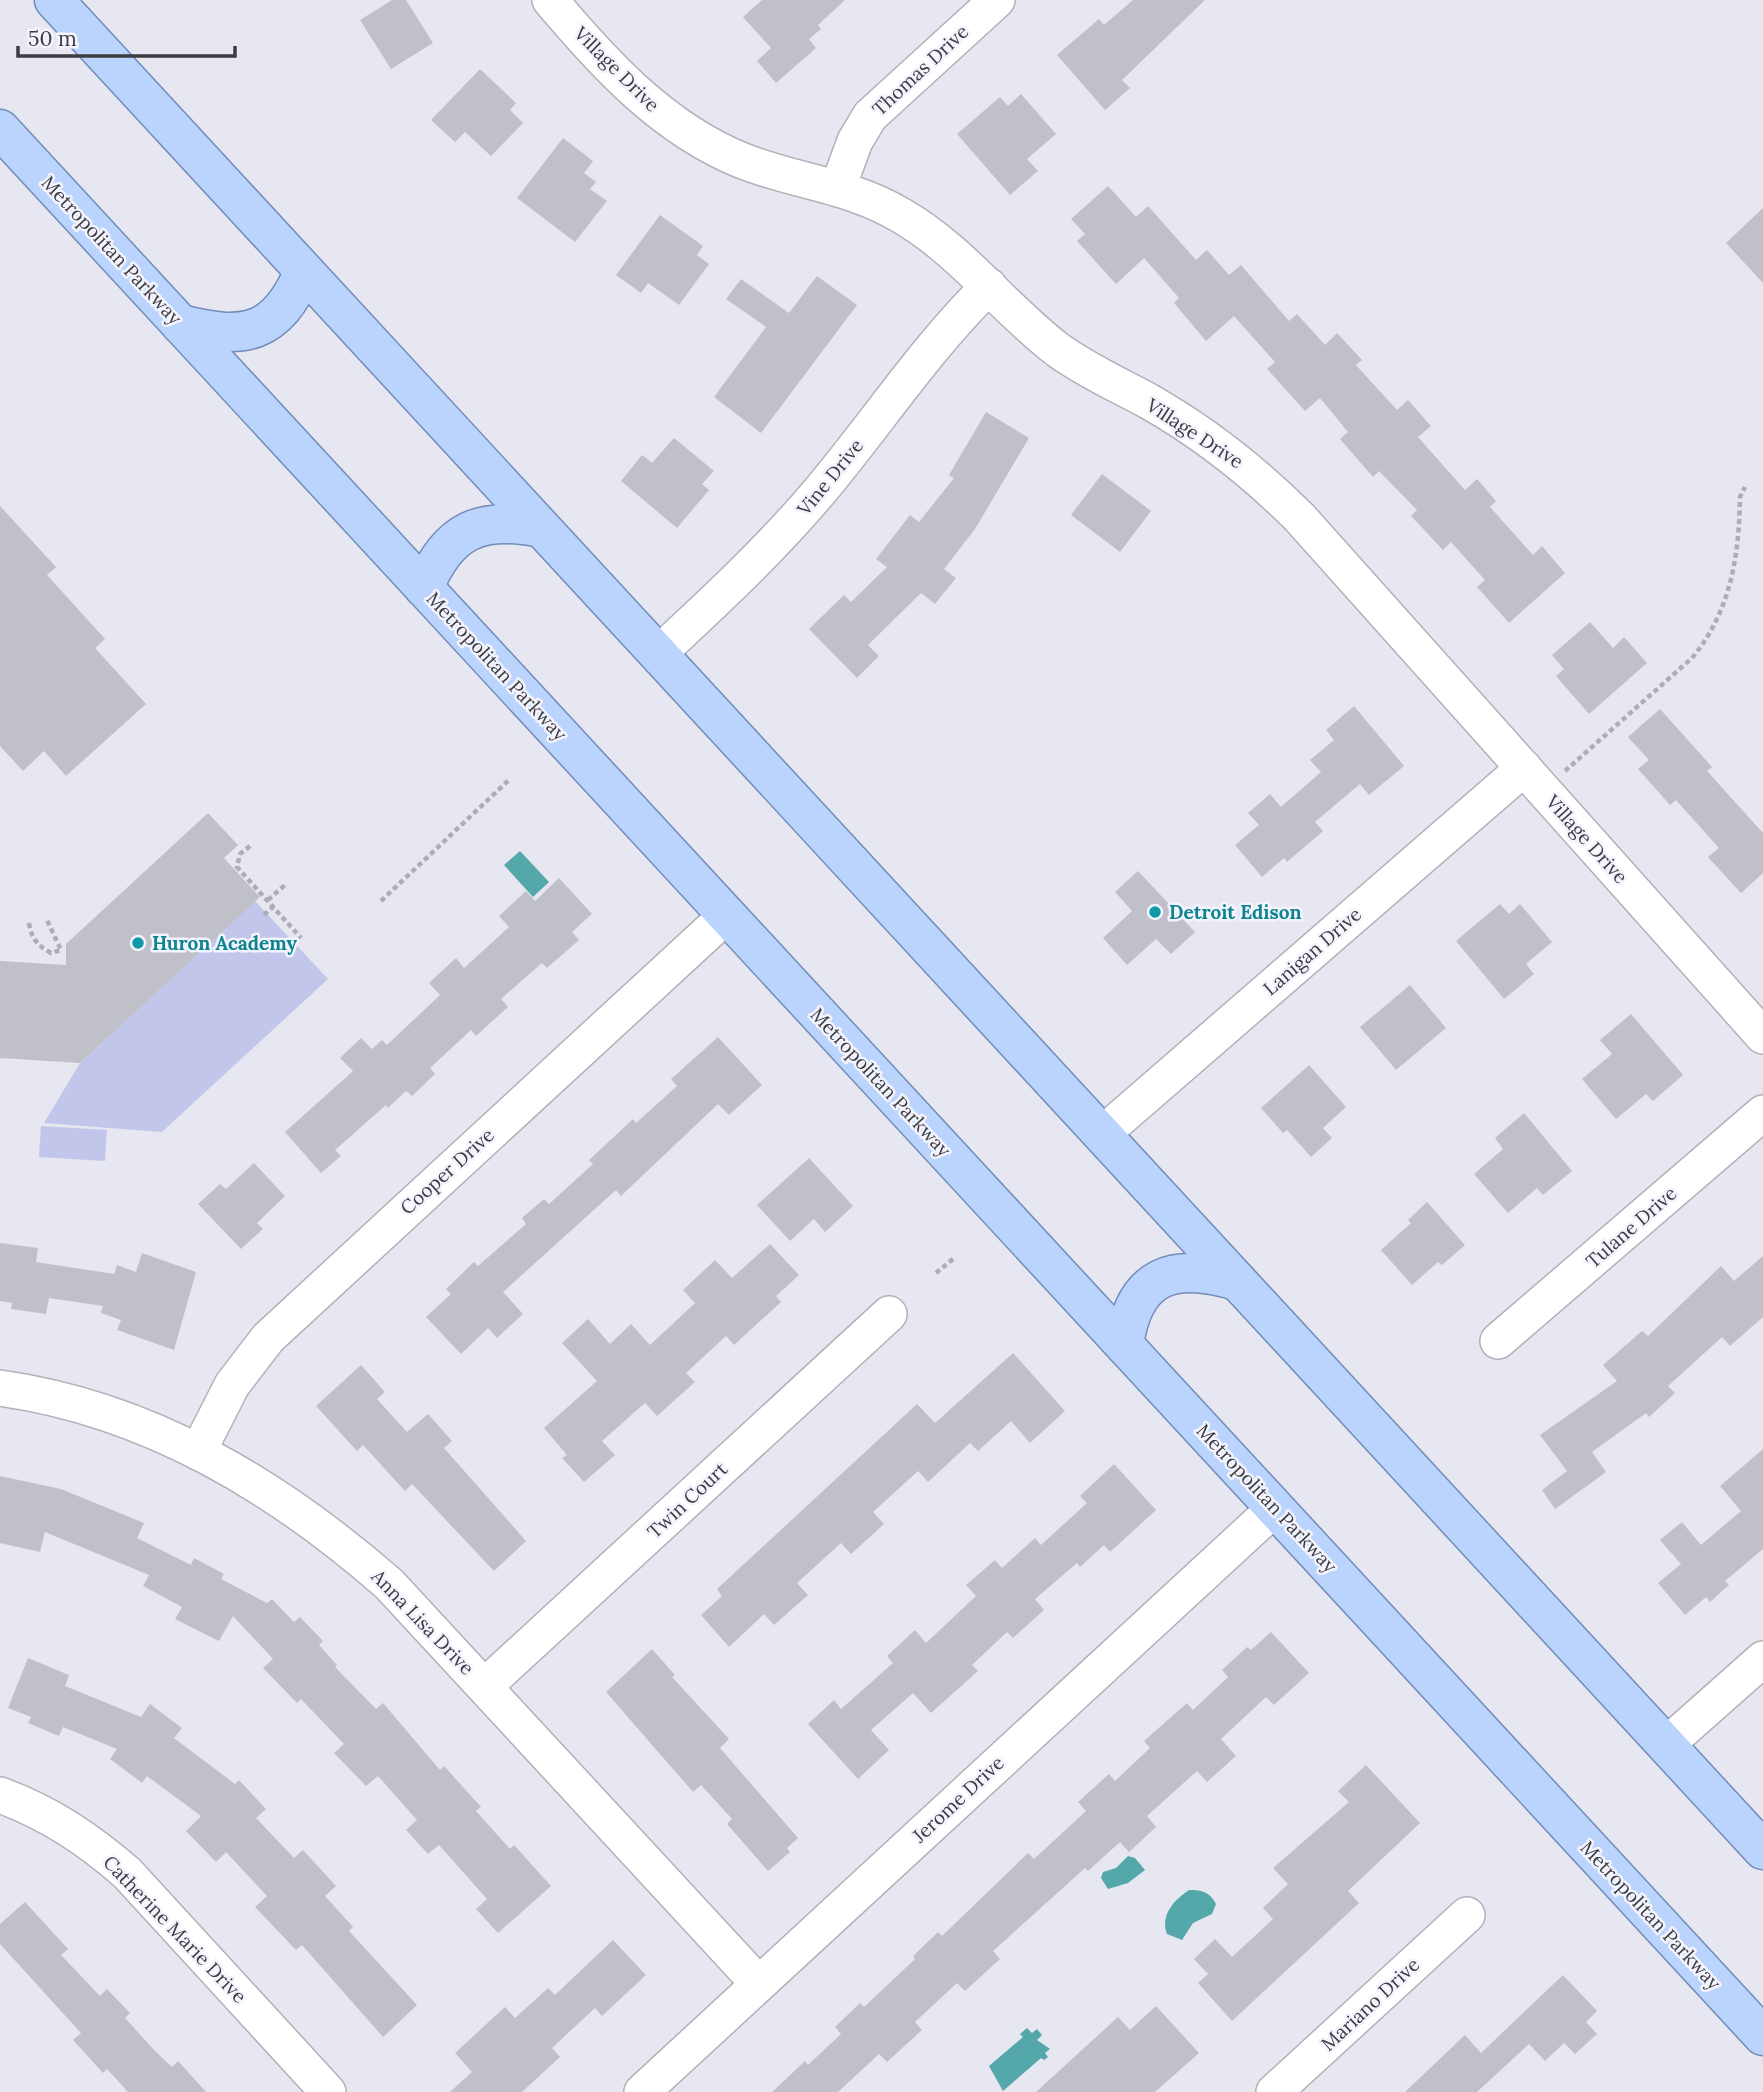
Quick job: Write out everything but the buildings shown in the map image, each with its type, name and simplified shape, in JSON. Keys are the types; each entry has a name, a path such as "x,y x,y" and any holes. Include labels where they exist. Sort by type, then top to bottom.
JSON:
{"main road":[{"path":"54,0 1763,1850"},
{"name":"Metropolitan Parkway","path":"0,129 1763,2036"},
{"path":"180,324 226,333 263,327 286,306 304,271"},
{"path":"424,588 441,554 468,531 489,524 512,523 541,528"},
{"path":"1124,1345 1128,1318 1134,1303 1143,1290 1158,1281 1190,1272 1211,1273 1237,1281"}],"street":[{"name":"Village Drive","path":"550,0 648,104 696,137 744,161 838,187 869,198 904,217 933,237 1061,352 1186,424 1250,469 1300,518 1763,1036"},
{"name":"Thomas Drive","path":"838,187 855,141 870,116 997,0"},
{"name":"Vine Drive","path":"657,654 785,531 885,410 938,338 989,286"},
{"name":"Lanigan Drive","path":"1101,1135 1524,768"},
{"name":"Cooper Drive","path":"198,1452 232,1385 277,1329 727,915"},
{"name":"Tulane Drive","path":"1498,1341 1763,1113"},
{"name":"Twin Court","path":"486,1685 888,1314"},
{"name":"Anna Lisa Drive","path":"0,1388 72,1401 113,1413 198,1452 281,1498 354,1553 389,1584 486,1685 758,1983"},
{"name":"Jerome Drive","path":"642,2092 1275,1508"},
{"path":"1666,1745 1763,1659"},
{"name":"Catherine Marie Drive","path":"0,1795 60,1822 97,1847 127,1874 328,2092"},
{"name":"Mariano Drive","path":"1274,2092 1467,1915"}],"path":[{"path":"1557,779 1692,658 1710,637 1724,607 1733,577 1740,497 1745,487"},
{"path":"381,901 510,779"},
{"path":"250,846 240,854 237,867 301,937"},
{"path":"268,900 286,884"},
{"path":"264,915 273,907"},
{"path":"29,923 40,947 51,953 64,950 46,918"},
{"path":"936,1273 953,1259"}],"shaded area":[{"path":"520,851 549,882 533,897 504,865"},
{"path":"255,901 328,979 162,1132 44,1123 80,1063"},
{"path":"41,1126 107,1130 105,1161 39,1157"},
{"path":"1128,1856 1135,1858 1145,1870 1128,1883 1108,1889 1101,1878 1103,1872 1116,1868"},
{"path":"1189,1890 1205,1893 1216,1904 1212,1914 1193,1923 1182,1940 1167,1934 1165,1921 1174,1903"},
{"path":"1027,2028 1032,2033 1037,2029 1042,2035 1037,2040 1050,2049 1045,2053 1048,2057 1044,2060 1041,2058 1003,2091 989,2066 1023,2037 1020,2034"}],"place":[{"name":"Detroit Edison","path":"1155,912"},
{"name":"Huron Academy","path":"138,943"}]}
